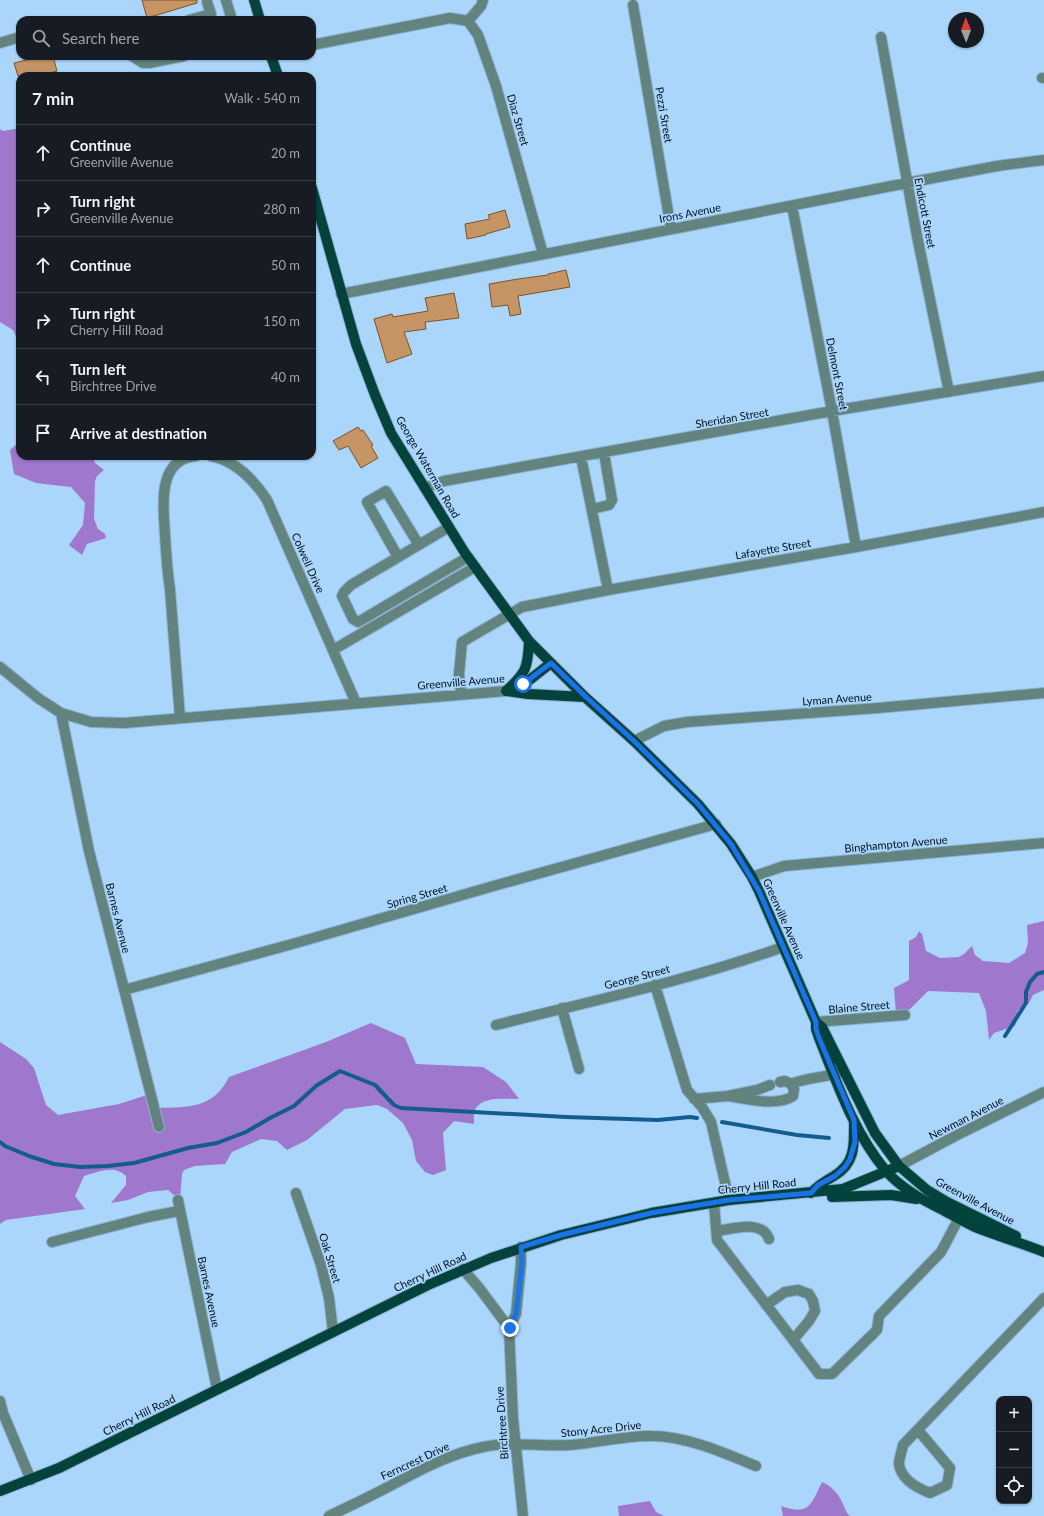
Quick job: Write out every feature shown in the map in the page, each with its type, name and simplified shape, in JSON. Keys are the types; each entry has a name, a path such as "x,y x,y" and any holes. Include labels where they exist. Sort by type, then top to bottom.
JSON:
{"main road":[{"path":"254,0 259,16"},
{"path":"272,60 277,72"},
{"name":"George Waterman Road","path":"316,202 356,344 374,395 392,433 468,557 529,641 551,663"},
{"path":"506,691 518,681 526,669 529,641"},
{"name":"Greenville Avenue","path":"523,684 551,663 698,804 716,824 738,853 752,877 816,1022 816,1029 854,1120 886,1172 906,1189 923,1200 975,1227 1044,1250"},
{"path":"506,691 528,694 586,697"},
{"name":"Greenville Avenue","path":"816,1022 822,1027 875,1133 899,1166 927,1190 947,1202 1044,1250"},
{"path":"811,1193 818,1185 842,1170 848,1163 852,1155 855,1142 854,1120"},
{"name":"Cherry Hill Road","path":"0,1492 59,1468 428,1285 463,1269 521,1247 561,1235 651,1213 729,1200 843,1189 899,1166"},
{"path":"762,1197 783,1200 853,1195 891,1195 923,1200"}],"street":[{"path":"204,16 211,14 209,0"},
{"path":"226,0 231,16"},
{"path":"316,44 450,18 468,21 481,6 483,0"},
{"name":"Pezzi Street","path":"633,5 671,229"},
{"name":"Diaz Street","path":"468,21 478,35 496,86 543,254"},
{"name":"Endicott Street","path":"880,37 917,236 949,392"},
{"path":"0,43 16,38"},
{"path":"138,60 149,64 164,60"},
{"name":"Irons Avenue","path":"341,294 907,183 997,166 1044,160"},
{"name":"Delmont Street","path":"792,206 832,411 856,547"},
{"name":"Sheridan Street","path":"425,488 444,481 604,452 832,411 1044,376"},
{"path":"592,509 609,506 612,500 604,452"},
{"path":"581,457 608,590"},
{"path":"180,718 167,568 163,500 166,480 170,471 182,460"},
{"name":"Colwell Drive","path":"222,460 233,464 240,469 260,489 267,500 356,703"},
{"path":"398,557 367,502 386,491 419,545"},
{"name":"Lafayette Street","path":"508,614 522,607 608,590 856,547 1044,512"},
{"path":"449,527 351,585 342,596 353,619 358,622 468,557"},
{"path":"333,650 475,567"},
{"path":"461,695 459,674 462,642 508,614"},
{"name":"Greenville Avenue","path":"0,667 38,698 61,713 92,722 124,723 461,695 506,691 523,684"},
{"name":"Lyman Avenue","path":"634,741 664,726 687,722 1044,694"},
{"name":"Barnes Avenue","path":"61,713 89,851 159,1127"},
{"name":"Spring Street","path":"124,990 716,824"},
{"name":"Binghampton Avenue","path":"752,877 784,866 1044,843"},
{"name":"George Street","path":"496,1024 621,995 741,962 783,947"},
{"path":"655,985 687,1090 702,1106 711,1122 729,1200"},
{"path":"562,1008 579,1069"},
{"name":"Blaine Street","path":"816,1022 905,1015"},
{"path":"791,1084 803,1079 844,1071"},
{"path":"728,1096 768,1102 788,1099 793,1096 794,1089 791,1084 785,1081 780,1082"},
{"path":"694,1099 728,1096 757,1090 770,1085"},
{"name":"Newman Avenue","path":"899,1166 1044,1092"},
{"name":"Oak Street","path":"296,1193 321,1265 329,1298 333,1332"},
{"name":"Barnes Avenue","path":"178,1200 179,1211 218,1389"},
{"path":"714,1203 717,1240 820,1374 832,1374 877,1330 879,1316 941,1252 959,1218"},
{"path":"52,1242 148,1217 179,1211"},
{"path":"717,1232 753,1227 762,1229 768,1235 769,1239"},
{"name":"Birchtree Drive","path":"521,1247 522,1263 516,1314 510,1328 513,1418 523,1516"},
{"path":"463,1269 510,1328"},
{"path":"766,1305 785,1292 798,1290 809,1294 813,1301 815,1311 809,1321 793,1340"},
{"path":"918,1430 950,1468 947,1485 930,1493 915,1487 904,1475 899,1464 903,1445 1044,1298"},
{"path":"0,1401 3,1413 31,1480"},
{"name":"Stony Acre Drive","path":"516,1444 566,1445 640,1436 654,1436 683,1440 717,1450 756,1466"},
{"name":"Ferncrest Drive","path":"329,1516 426,1467 448,1458 483,1447 516,1444"}],"shaded area":[{"path":"0,129 3,131 16,129 16,336 13,330 0,322"},
{"path":"16,445 16,460 94,460 95,463 104,470 97,476 95,481 94,519 98,529 105,534 106,538 87,544 82,555 69,545 83,525 85,503 71,487 36,483 14,474 10,450"},
{"path":"1044,921 1044,990 1033,995 1029,1003 1018,1010 1015,1026 994,1033 989,1040 986,1011 979,993 928,991 907,1012 896,1013 894,988 909,980 909,941 916,937 919,931 922,934 926,951 940,958 959,957 972,946 975,955 983,961 1009,963 1025,953 1028,943 1027,925"},
{"path":"371,1023 405,1038 416,1064 483,1067 506,1082 519,1099 496,1099 479,1104 475,1110 474,1124 454,1121 443,1133 446,1170 433,1175 425,1172 416,1161 412,1140 403,1123 387,1109 377,1105 345,1109 307,1140 287,1150 277,1141 261,1139 232,1152 225,1164 195,1166 184,1170 182,1174 180,1200 168,1190 148,1192 128,1200 111,1203 126,1185 126,1176 116,1170 106,1170 84,1176 75,1196 85,1209 6,1220 0,1224 0,1042 26,1059 34,1068 46,1105 58,1115 119,1104 150,1094 157,1108 199,1104 207,1101 215,1095 223,1087 229,1077 326,1042"},
{"path":"822,1482 828,1485 841,1499 850,1516 783,1516 781,1506 798,1510 808,1506 815,1497"},
{"path":"650,1501 656,1512 664,1516 619,1516 618,1506"}],"building":[{"path":"142,0 197,0 197,3 154,16 146,16"},
{"path":"26,60 54,60 57,71 17,72 14,63"},
{"path":"505,210 510,227 486,235 467,239 465,224 490,219 488,215"},
{"path":"566,270 570,287 518,296 521,314 510,316 508,305 492,307 489,284 548,275"},
{"path":"454,293 459,318 425,322 426,329 404,332 412,354 387,363 374,319 392,314 393,317 428,311 425,298"},
{"path":"358,427 361,431 363,430 373,445 371,446 378,458 361,468 348,446 339,450 333,441"}],"waterway":[{"path":"1005,1036 1026,1003 1026,992 1030,982 1037,974 1044,972"},
{"path":"0,1142 5,1146 29,1156 54,1164 80,1167 134,1163 188,1148 217,1143 246,1132 294,1106 316,1086 340,1071 375,1085 394,1105 401,1108 566,1117 658,1120 690,1117 697,1118"},
{"path":"722,1122 797,1135 829,1138"}],"route":[{"path":"510,1328 516,1314 522,1263 521,1247 561,1235 651,1213 729,1200 811,1193 818,1185 835,1176 845,1167 854,1149 855,1142 854,1120 845,1102 819,1038 816,1029 816,1022 759,891 738,853 716,824 698,804 551,663 523,684"}]}
